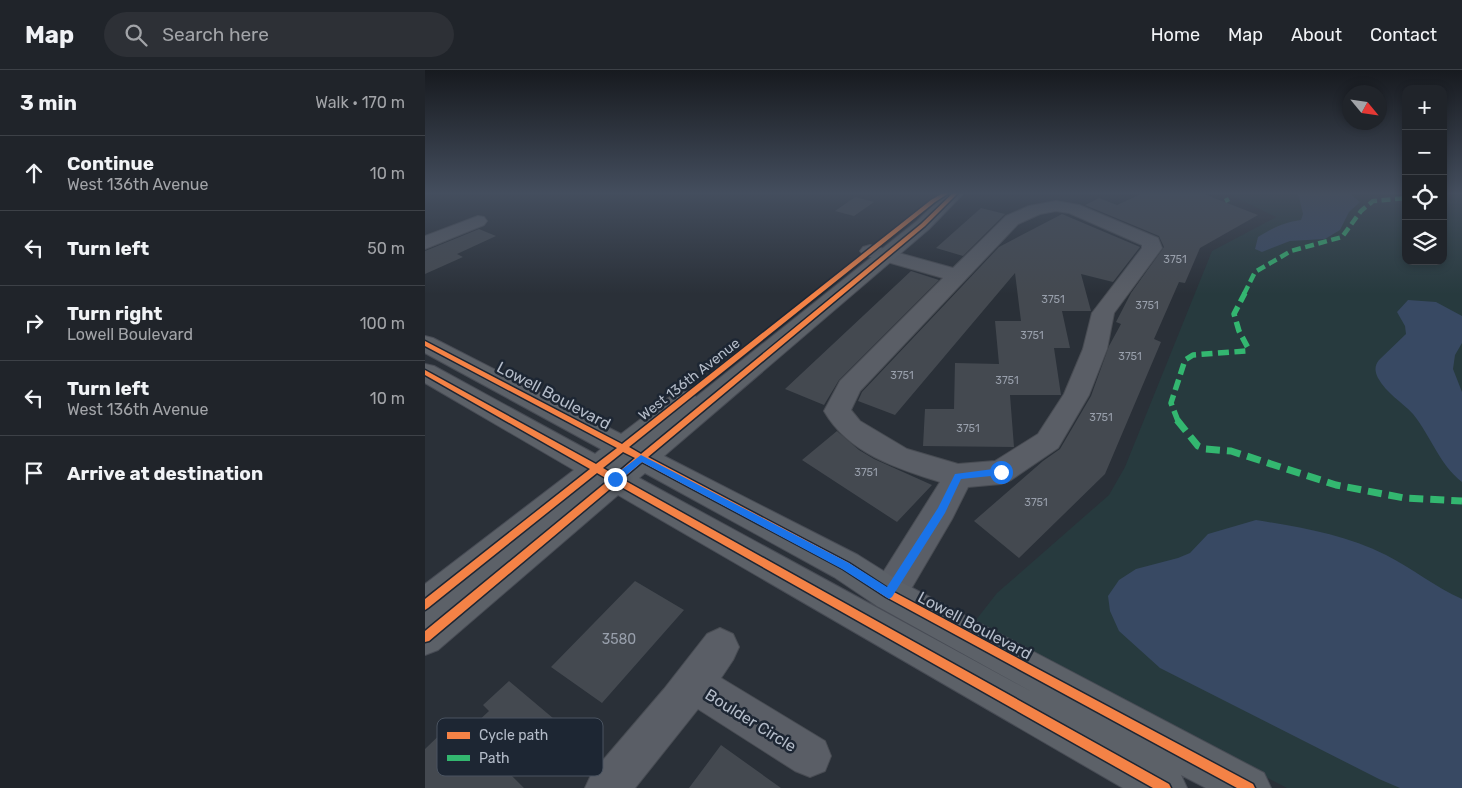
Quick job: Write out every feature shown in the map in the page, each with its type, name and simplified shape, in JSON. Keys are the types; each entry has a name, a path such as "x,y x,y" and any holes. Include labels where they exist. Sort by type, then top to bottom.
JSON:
{"main road":[{"name":"West 136th Avenue","path":"883,249 906,227"},
{"name":"West 136th Avenue","path":"425,605 618,463 883,249 916,227"},
{"name":"Lowell Boulevard","path":"425,343 618,463 1165,788"},
{"name":"Lowell Boulevard","path":"425,372 618,463 846,566 889,594 1249,788"},
{"name":"West 136th Avenue","path":"425,637 618,463"}],"street":[{"path":"425,242 462,227"},
{"path":"1006,227 849,388 837,411 850,428 897,457 958,476 1001,472 1048,441 1075,395 1095,349 1103,313 1152,248 1151,242 1114,227"},
{"path":"883,249 962,271"},
{"path":"889,594 941,510 958,476"},
{"name":"Boulder Circle","path":"607,788 720,647"},
{"name":"Boulder Circle","path":"693,683 810,756"}],"green space":[{"path":"1258,227 1402,227 1402,265 1447,265 1447,227 1462,227 1462,788 1287,788 972,625 997,593 1109,495 1125,467 1212,251"}],"water":[{"path":"1278,227 1342,227 1340,230 1325,239 1290,241 1262,252 1255,249 1258,237"},
{"path":"1408,300 1436,302 1462,316 1462,343 1455,355 1453,369 1462,392 1462,482 1447,467 1413,414 1385,388 1376,374 1377,362 1406,334 1405,326 1397,312"},
{"path":"1256,520 1323,533 1371,548 1396,560 1442,589 1462,599 1462,788 1400,788 1379,779 1160,668 1119,631 1110,611 1108,596 1119,580 1136,569 1190,553 1208,534"}],"building":[{"path":"960,227 992,227 963,256 936,248"},
{"path":"1038,227 1092,227 1140,247 1113,282 1081,274 1091,311 1062,311 1070,348 1054,348 1061,395 1010,395 1014,447 923,446 925,409 954,409 955,363 999,364 995,321 1021,321 1015,273 895,415 858,401 862,392 999,247"},
{"path":"1136,227 1238,227 1200,248 1185,283 1179,282 1154,339 1161,342 1105,474 1019,558 974,521 1043,461 1060,449 1091,396 1109,346 1121,324 1116,322 1131,293 1164,247 1159,236"},
{"path":"479,229 496,236 457,254 463,257 425,274 425,251"},
{"path":"911,271 939,280 839,380 824,405 785,389"},
{"path":"837,431 859,450 874,459 932,485 897,522 802,460"},
{"path":"635,581 684,610 602,703 551,667"},
{"path":"509,681 553,718 481,718 489,711 483,705"},
{"path":"437,737 437,776 512,776 524,788 425,788 425,749"},
{"path":"721,745 781,788 689,788"}],"marked path":[{"path":"1350,227 1342,237 1323,244 1291,251 1255,272 1234,314 1239,331 1248,348 1246,351 1193,355 1185,360 1171,403 1178,422 1198,446 1205,449 1231,451 1336,485 1404,498 1462,501"}],"cycle path":[{"path":"425,605 901,227"},
{"path":"425,637 921,227"},
{"path":"425,343 846,566 889,594 1249,788"},
{"path":"425,372 1165,788"}],"route":[{"path":"615,479 641,458 846,566 889,594 941,510 958,476 1001,472"}]}
